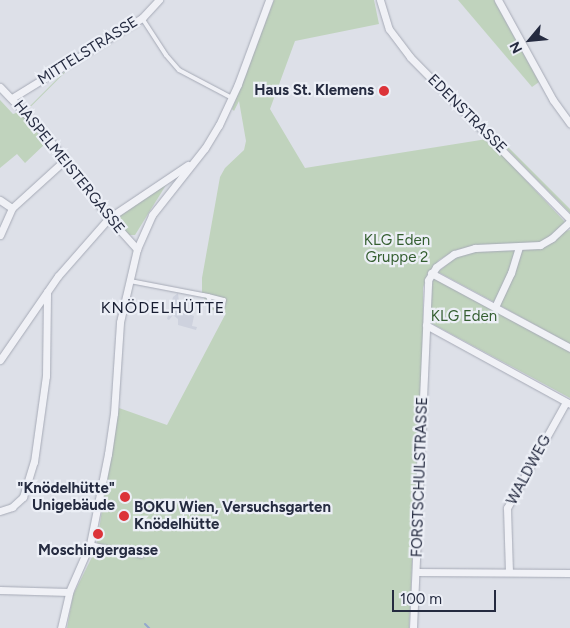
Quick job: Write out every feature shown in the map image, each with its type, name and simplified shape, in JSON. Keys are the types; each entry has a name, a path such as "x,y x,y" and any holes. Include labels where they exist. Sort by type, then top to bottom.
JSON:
{"street":[{"name":"MITTELSTRASSE","path":"12,98 124,25 142,18 159,0"},
{"path":"61,628 69,592 90,544 112,434 118,332 128,281 137,249 152,216 211,139 232,98 269,0"},
{"name":"EDENSTRASSE","path":"380,0 389,29 410,57 570,220"},
{"path":"498,0 553,100 570,123"},
{"name":"HASPELMEISTERGASSE","path":"0,86 66,159 108,218 137,249"},
{"path":"0,360 73,257 108,218 197,158"},
{"path":"0,235 12,208 66,159"},
{"path":"0,200 12,208"},
{"path":"570,220 546,243 518,247 464,250 444,260 431,273 570,348"},
{"path":"495,307 511,273 518,247"},
{"name":"FORSTSCHULSTRASSE","path":"413,628 427,287 431,273"},
{"path":"0,511 12,507 23,497 34,462 46,376 47,292"},
{"path":"426,325 568,403"},
{"name":"WALDWEG","path":"509,572 507,508 568,403"},
{"path":"416,572 570,572"},
{"path":"0,590 69,592"}],"lane":[{"path":"142,18 174,66 183,73 232,98"},
{"path":"128,281 208,296 224,300 222,307 211,305 208,296"},
{"path":"90,544 142,556"}],"shaded area":[{"path":"178,293 180,311 194,316 192,326 197,327 196,330 178,325 178,319 173,315 169,320 167,319 173,297"}],"green space":[{"name":"KLG Eden Gruppe 2","path":"274,0 374,0 379,24 295,41 270,109 305,168 487,139 565,222 547,239 537,243 480,245 456,250 439,260 427,275 423,288 423,337 409,628 67,628 73,595 96,549 105,491 110,483 107,478 119,408 167,425 226,313 208,309 202,292 202,278 220,177 225,168 244,150 246,141 239,101 234,111 232,109"},
{"path":"458,0 494,0 539,82 532,87"},
{"path":"96,40 97,41 31,106"},
{"path":"0,100 13,114 19,112 46,143 25,163 17,154 0,168"},
{"path":"500,139 570,209 570,213 499,141"},
{"path":"166,185 135,235 129,235 117,222 117,216"},
{"name":"KLG Eden","path":"570,230 570,344 499,305 520,250 544,247 565,231"},
{"name":"KLG Eden","path":"515,250 507,276 494,302 438,272 457,256 473,251"},
{"name":"KLG Eden","path":"433,277 570,352 570,398 429,322"}],"waterway":[{"path":"145,624 149,628"}],"place":[{"name":"Haus St. Klemens","path":"384,91"},
{"name":"\"Knödelhütte\" Unigebäude","path":"125,497"},
{"name":"BOKU Wien, Versuchsgarten Knödelhütte","path":"124,516"},
{"name":"Moschingergasse","path":"98,534"}],"district":[{"name":"KNÖDELHÜTTE","path":"163,308"}]}
